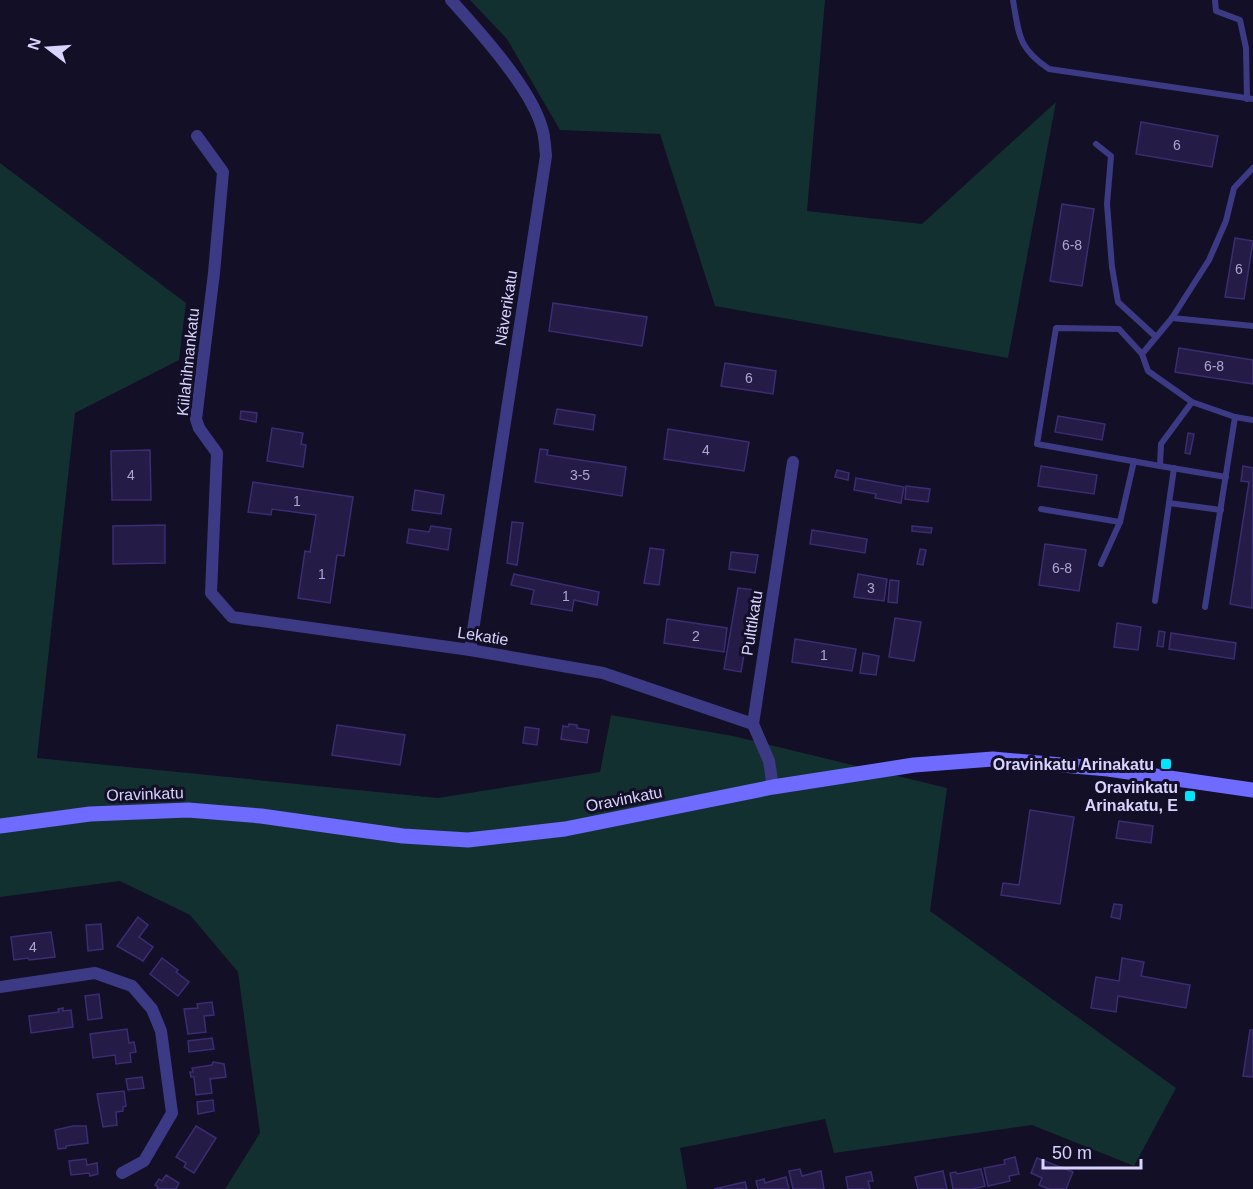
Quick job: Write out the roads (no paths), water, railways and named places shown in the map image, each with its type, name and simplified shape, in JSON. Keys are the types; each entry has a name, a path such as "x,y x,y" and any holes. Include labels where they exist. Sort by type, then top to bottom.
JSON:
{"street":[{"name":"Näverikatu","path":"451,0 504,63 532,103 542,129 546,156 470,650"},
{"name":"Kiilahihnankatu","path":"197,136 223,172 214,273 196,418 199,428 217,453 211,593"},
{"name":"Pulttikatu","path":"753,724 793,462"},
{"name":"Lekatie","path":"211,593 232,616 470,650 603,673 753,724"},
{"path":"753,724 769,761 773,787"},
{"name":"Oravinkatu","path":"0,826 90,814 188,810 261,816 403,836 468,840 565,829 773,787 914,765 993,759 1108,769 1253,790"},
{"path":"0,987 95,973 132,986 152,1009 162,1030 172,1113 144,1161 122,1173"}],"lane":[{"path":"1013,0 1019,38 1032,57 1049,69 1250,99 1246,48 1240,20 1216,11 1215,0"},
{"path":"1096,144 1111,156 1107,204 1112,267 1118,302 1156,337"},
{"path":"1142,354 1172,318 1209,260 1226,221 1234,188 1253,168"},
{"path":"1172,318 1253,326"},
{"path":"1226,477 1037,444 1056,328 1119,329 1142,354 1148,371 1192,402 1235,417 1253,420"},
{"path":"1160,466 1161,444 1192,402"},
{"path":"1206,608 1235,417"},
{"path":"1101,564 1119,522 1134,461"},
{"path":"1155,601 1174,468"},
{"path":"1169,502 1221,510"},
{"path":"1041,509 1119,522"}],"place":[{"name":"Oravinkatu Arinakatu","path":"1166,764"},
{"name":"Oravinkatu Arinakatu, E","path":"1190,796"}]}
